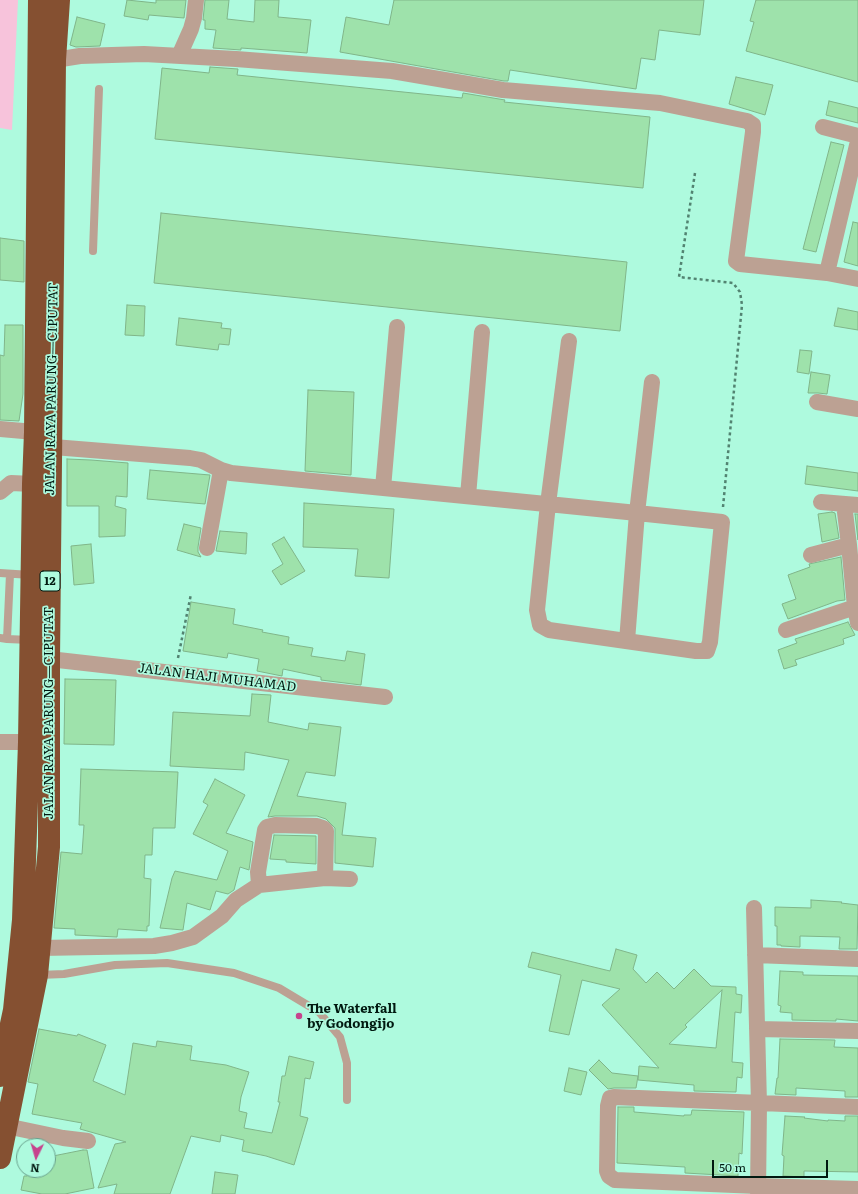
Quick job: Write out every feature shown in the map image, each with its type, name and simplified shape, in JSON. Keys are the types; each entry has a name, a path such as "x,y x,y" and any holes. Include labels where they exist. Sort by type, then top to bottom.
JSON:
{"highway":[{"name":"JALAN RAYA PARUNG—CIPUTAT","path":"0,1076 14,1010 40,948 49,847 49,659 43,439 46,164 39,0"},
{"name":"JALAN RAYA PARUNG—CIPUTAT","path":"46,164 59,0"},
{"name":"JALAN RAYA PARUNG—CIPUTAT","path":"0,1158 28,974 23,920 29,742 33,484 43,439"}],"street":[{"path":"179,56 191,29 196,0"},
{"path":"55,60 80,56 109,54 144,54 236,59 392,71 503,90 660,103 691,108 747,121 753,125 753,132 736,261 740,264 827,273 858,279"},
{"path":"823,127 858,136"},
{"path":"827,273 858,141"},
{"path":"383,488 397,327"},
{"path":"468,496 482,332"},
{"path":"0,429 43,439 202,460 220,470 231,473 468,496 548,504 637,513 722,522 710,642 707,651 696,651 627,642 549,630 540,625 537,610 548,504 569,341"},
{"path":"627,642 637,513 652,382"},
{"path":"817,402 858,409"},
{"path":"207,548 220,470"},
{"path":"0,492 11,483 33,484"},
{"path":"821,502 851,505 849,545 858,624"},
{"path":"811,555 849,545"},
{"path":"786,630 856,607"},
{"name":"JALAN HAJI MUHAMAD","path":"49,659 384,697"},
{"path":"0,742 29,742"},
{"path":"259,885 258,872 265,830 267,827 275,825 320,826 326,831 325,878"},
{"path":"40,948 154,946 172,943 193,937 222,916 236,900 259,885 325,878 350,879"},
{"path":"754,908 759,1104 758,1190"},
{"path":"755,955 858,959"},
{"path":"757,1029 858,1031"},
{"path":"858,1107 610,1098 608,1106 607,1171 608,1176 615,1180 758,1190 858,1189"},
{"path":"6,1126 63,1138 88,1141"}],"lane":[{"path":"93,251 99,89"},
{"path":"0,573 32,575"},
{"path":"10,574 3,638 30,640"},
{"path":"28,974 64,974 115,965 167,963 234,973 279,988 320,1012 340,1037 347,1063 347,1100"}],"path":[{"path":"695,173 679,277 733,283 740,292 742,305 722,522"},
{"path":"175,674 191,594"}],"shaded area":[{"path":"0,0 18,0 12,130 0,128"}],"building":[{"path":"127,0 156,3 156,0 186,0 184,18 149,15 148,20 124,16"},
{"path":"205,0 229,0 227,19 254,22 255,0 279,0 278,17 311,20 307,53 241,48 241,50 213,48 216,30 205,29 205,20 203,20"},
{"path":"394,0 704,0 700,35 659,30 655,60 641,58 636,89 510,70 508,81 504,81 340,52 346,17 389,25"},
{"path":"756,0 858,0 858,82 746,51 754,22 750,21"},
{"path":"77,17 105,24 100,46 76,47 70,45"},
{"path":"210,67 238,69 237,75 462,98 463,93 505,100 504,102 650,117 643,188 155,139 162,68 209,73"},
{"path":"736,77 773,85 765,115 729,104"},
{"path":"829,101 858,108 858,123 826,115"},
{"path":"831,142 844,145 816,252 803,249"},
{"path":"161,213 627,262 620,331 154,283"},
{"path":"853,222 858,223 858,266 844,262"},
{"path":"0,238 24,241 24,282 0,280"},
{"path":"127,305 145,306 144,336 125,335"},
{"path":"838,308 858,312 858,330 834,326"},
{"path":"179,318 222,323 221,328 231,329 229,345 219,344 218,350 176,345"},
{"path":"5,325 23,325 23,394 19,421 0,420 0,355 4,356"},
{"path":"800,350 812,351 809,374 797,372"},
{"path":"811,372 830,375 827,394 808,393"},
{"path":"308,390 354,392 351,475 305,471"},
{"path":"67,459 128,463 127,497 116,496 115,506 126,509 125,536 99,537 99,506 67,506"},
{"path":"807,466 858,473 858,491 805,484"},
{"path":"150,470 210,475 205,504 147,499"},
{"path":"304,503 394,509 389,578 355,576 358,549 303,547"},
{"path":"835,513 839,538 822,542 818,514"},
{"path":"855,514 858,514 858,540"},
{"path":"184,524 201,528 198,552 201,557 177,550"},
{"path":"220,531 247,533 246,554 216,551"},
{"path":"284,537 305,571 281,585 272,571 283,564 272,544"},
{"path":"91,544 94,583 74,585 71,546"},
{"path":"841,557 845,600 837,601 788,619 782,604 796,599 788,575 810,567 809,564"},
{"path":"191,602 235,609 233,624 263,630 262,632 289,637 288,644 313,648 311,656 345,661 347,651 365,654 361,685 321,680 321,677 283,669 282,676 257,671 259,659 228,653 227,658 183,651"},
{"path":"848,622 855,635 843,639 844,644 795,660 797,665 784,669 778,650 797,643 795,639"},
{"path":"65,679 116,680 114,745 64,744"},
{"path":"252,694 271,695 268,722 308,730 309,723 341,727 335,776 306,772 297,796 346,803 342,835 376,838 373,867 335,863 335,828 326,819 317,816 268,817 289,760 245,752 244,770 170,766 173,712 250,716"},
{"path":"81,769 178,772 175,828 153,828 152,855 145,855 144,878 151,879 149,926 147,926 147,931 118,929 117,937 75,935 75,929 54,928 61,852 82,854 84,825 79,825"},
{"path":"215,779 245,795 226,833 253,842 249,870 240,867 234,890 228,894 216,891 210,910 187,903 183,930 160,928 175,871 217,880 228,851 193,834 208,805 203,802"},
{"path":"274,835 316,836 316,864 286,862 286,860 270,859"},
{"path":"811,900 842,902 841,903 858,905 857,949 839,949 840,937 800,936 800,947 777,945 775,907 811,908"},
{"path":"616,949 637,955 633,969 646,983 657,972 674,989 694,969 711,986 736,987 736,994 742,995 741,1013 735,1012 732,1062 743,1063 742,1078 737,1077 736,1092 694,1091 694,1085 638,1080 639,1066 659,1068 602,1005 620,989 582,980 569,1035 549,1031 561,975 528,967 532,952 610,971","holes":["722,990 716,1048 669,1044 687,1027 685,1025"]},
{"path":"780,971 803,972 803,975 858,976 858,1021 836,1019 836,1021 792,1020 792,1013 780,1012 781,1006 778,1005"},
{"path":"39,1029 77,1036 78,1034 106,1045 93,1081 125,1095 133,1043 156,1047 157,1041 192,1046 190,1060 226,1065 249,1072 241,1097 239,1111 247,1113 244,1128 272,1133 280,1102 278,1102 282,1076 285,1076 289,1056 314,1062 310,1079 305,1078 300,1116 308,1118 294,1165 266,1156 242,1151 244,1140 221,1135 220,1142 191,1136 170,1194 114,1194 117,1184 98,1188 115,1144 126,1142 80,1129 82,1123 32,1114 38,1084 28,1082"},
{"path":"780,1039 835,1040 834,1047 858,1048 858,1097 845,1097 845,1091 796,1088 796,1095 775,1094 778,1078"},
{"path":"599,1060 612,1073 638,1076 636,1088 608,1089 589,1070"},
{"path":"569,1068 587,1072 581,1095 564,1091"},
{"path":"618,1107 634,1107 634,1112 684,1116 691,1115 692,1110 744,1112 742,1154 739,1153 738,1176 685,1173 685,1167 617,1163"},
{"path":"785,1116 805,1117 804,1118 828,1121 845,1121 845,1116 858,1116 858,1172 804,1171 804,1177 783,1176 784,1156 782,1155"},
{"path":"87,1150 94,1188 65,1194 42,1194 21,1190 24,1178 56,1178 56,1155"},
{"path":"215,1172 238,1175 235,1194 212,1194"}],"place":[{"name":"The Waterfall by Godongijo","path":"299,1016"}]}
